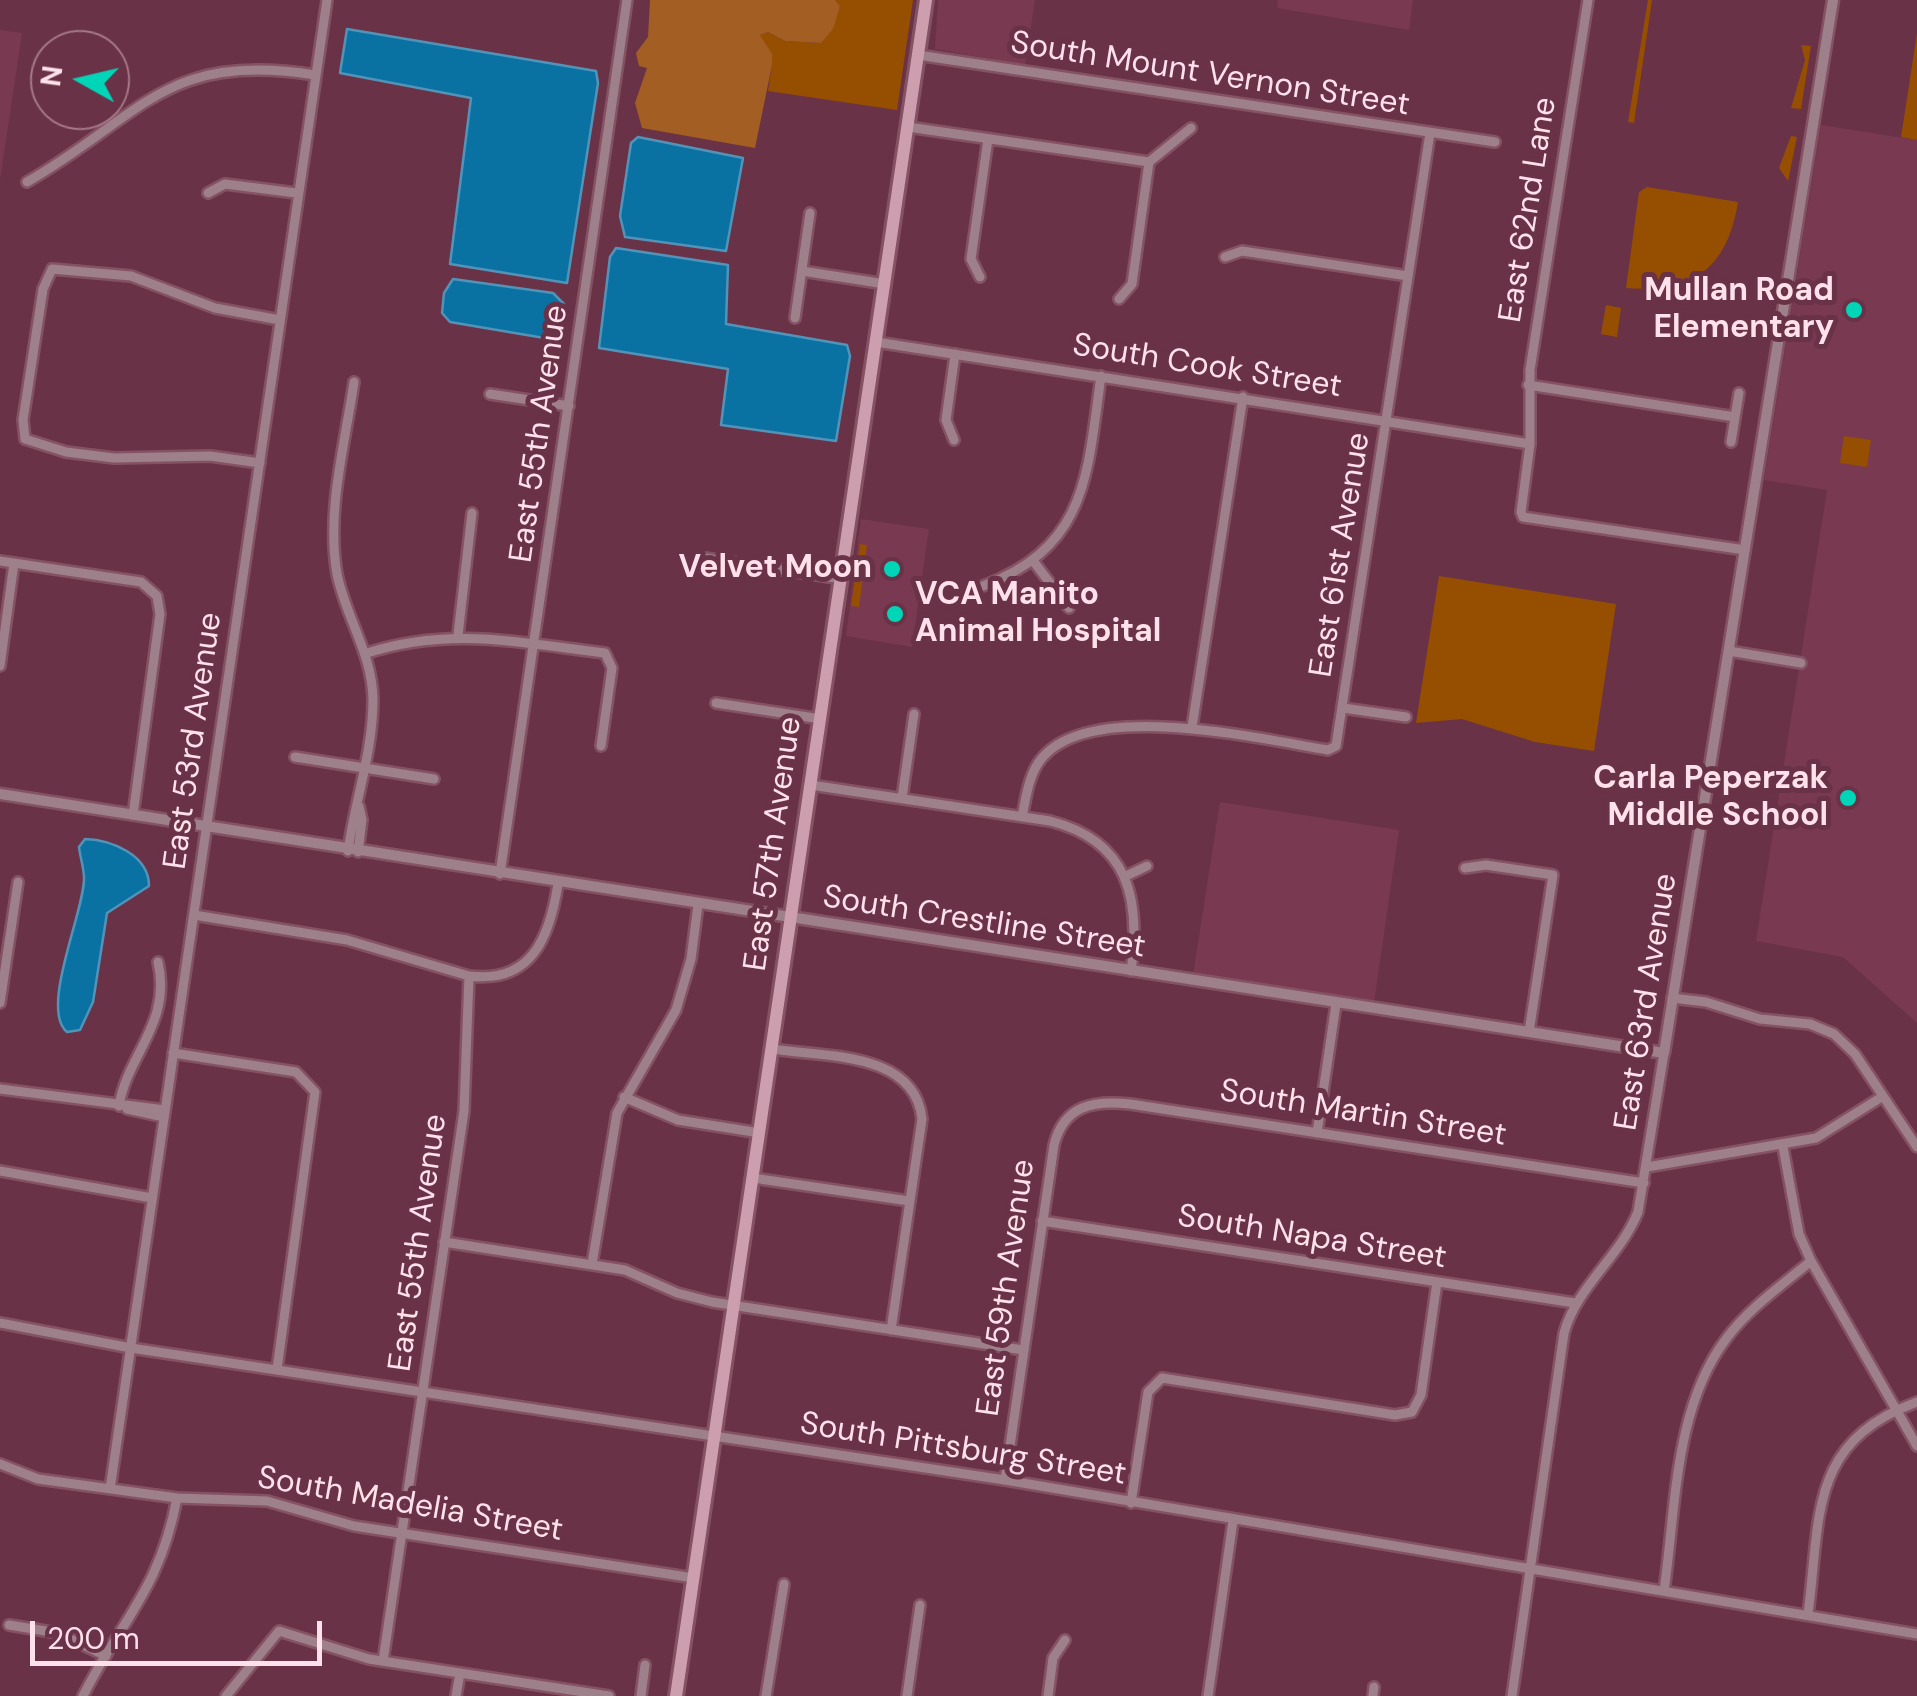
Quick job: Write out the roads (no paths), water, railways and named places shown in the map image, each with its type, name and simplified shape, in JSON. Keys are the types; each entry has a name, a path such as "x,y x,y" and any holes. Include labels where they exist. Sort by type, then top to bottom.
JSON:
{"main road":[{"name":"East 57th Avenue","path":"676,1696 926,0"}],"street":[{"name":"East 53rd Avenue","path":"110,1489 327,0"},
{"name":"East 55th Avenue","path":"500,874 628,0"},
{"name":"East 62nd Lane","path":"1588,0 1528,385 1530,444 1523,517 1745,550"},
{"name":"East 63rd Avenue","path":"1512,1696 1561,1346 1575,1304 1628,1234 1644,1183 1833,0"},
{"name":"South Mount Vernon Street","path":"918,56 1495,142"},
{"path":"27,182 172,85 234,68 315,75"},
{"path":"908,127 1150,162"},
{"path":"1118,299 1132,284 1150,162 1191,128"},
{"name":"East 61st Avenue","path":"1192,728 1328,750 1336,746 1430,133"},
{"path":"980,277 971,259 988,140"},
{"path":"208,193 225,184 296,193"},
{"path":"795,318 810,213"},
{"path":"1225,257 1242,251 1408,276"},
{"path":"260,463 210,456 114,458 66,452 25,440 23,420 42,289 52,269 131,276 215,308 280,320"},
{"path":"802,271 885,284"},
{"name":"South Cook Street","path":"876,342 1530,444"},
{"path":"954,440 946,420 955,354"},
{"path":"982,586 1034,562 1058,535 1081,495 1102,376"},
{"path":"352,851 372,698 367,653 342,594 333,538 354,382"},
{"path":"1528,385 1735,417"},
{"path":"1731,442 1739,393"},
{"path":"490,394 569,406"},
{"path":"1022,817 1039,761 1055,745 1077,734 1102,730 1192,728 1243,397"},
{"path":"458,635 472,513"},
{"path":"705,558 842,579"},
{"path":"0,561 142,582 157,596 160,614 133,814"},
{"path":"1034,562 1069,608"},
{"path":"0,666 14,563"},
{"path":"367,653 413,639 458,635 610,656 612,668 601,746"},
{"path":"1728,651 1800,663"},
{"path":"716,703 820,719"},
{"path":"1343,708 1406,717"},
{"path":"902,798 914,714"},
{"path":"295,758 434,778"},
{"path":"811,785 1022,817 1082,833 1102,848 1126,876 1136,928 1131,971"},
{"name":"South Crestline Street","path":"0,794 558,884 1664,1053"},
{"path":"1465,868 1486,865 1553,875 1530,1032"},
{"path":"1126,876 1147,866"},
{"path":"0,1003 18,882"},
{"path":"194,914 347,940 469,976 505,972 536,952 549,932 558,884"},
{"path":"592,1264 608,1153 624,1097 676,1010 688,970 698,905"},
{"path":"119,1106 126,1080 152,1034 160,982 158,962"},
{"name":"East 55th Avenue","path":"383,1661 464,1111 469,976"},
{"path":"1672,998 1706,1002 1760,1020 1810,1024 1834,1034 1855,1054 1880,1098 1917,1147"},
{"path":"1317,1132 1336,1004"},
{"path":"772,1049 880,1066 910,1084 922,1119 891,1330"},
{"path":"173,1053 286,1070 310,1083 315,1106 277,1368"},
{"path":"0,1089 164,1114"},
{"path":"624,1097 678,1120 760,1134"},
{"path":"1647,1167 1668,1166 1708,1154 1783,1147 1842,1126 1880,1098"},
{"name":"South Martin Street","path":"1075,1110 1106,1101 1644,1183"},
{"name":"East 59th Avenue","path":"1005,1480 1056,1134 1075,1110"},
{"path":"1783,1147 1791,1202 1810,1260 1917,1446"},
{"path":"0,1171 152,1198"},
{"path":"753,1178 909,1202"},
{"name":"South Napa Street","path":"1042,1221 1575,1304"},
{"path":"444,1242 634,1272 698,1300 1023,1350"},
{"path":"1664,1590 1686,1435 1704,1373 1739,1323 1810,1260"},
{"path":"1131,1503 1148,1392 1156,1380 1176,1377 1395,1415 1412,1412 1421,1395 1437,1282"},
{"name":"South Pittsburg Street","path":"0,1323 130,1348 1005,1480 1917,1634"},
{"path":"1808,1614 1828,1474 1847,1445 1896,1409 1917,1402"},
{"name":"South Madelia Street","path":"0,1464 38,1479 178,1498 267,1501 354,1526 694,1578"},
{"path":"83,1696 149,1590 169,1541 178,1498"},
{"path":"1208,1696 1233,1521"},
{"path":"766,1696 784,1584"},
{"path":"907,1696 920,1604"},
{"path":"9,1625 58,1634 106,1656"},
{"path":"226,1696 279,1631 383,1661 609,1696"},
{"path":"1048,1696 1053,1658 1065,1640"},
{"path":"641,1696 646,1665"},
{"path":"456,1696 460,1673"}],"water":[{"path":"347,29 596,71 598,83 567,283 450,264 471,98 340,73"},
{"path":"638,137 743,158 726,251 625,237 620,216 631,143"},
{"path":"616,248 728,265 726,324 847,345 850,356 836,441 721,425 728,369 599,348 610,257"},
{"path":"453,279 553,293 564,304 560,334 550,339 450,322 442,313 444,293"},
{"path":"85,839 127,851 143,866 149,886 107,913 93,1002 80,1030 67,1032 60,1020 58,1003 82,893 84,874 79,847"}],"place":[{"name":"Mullan Road Elementary","path":"1854,310"},
{"name":"Velvet Moon","path":"892,569"},
{"name":"VCA Manito Animal Hospital","path":"895,614"},
{"name":"Carla Peperzak Middle School","path":"1848,798"}]}
